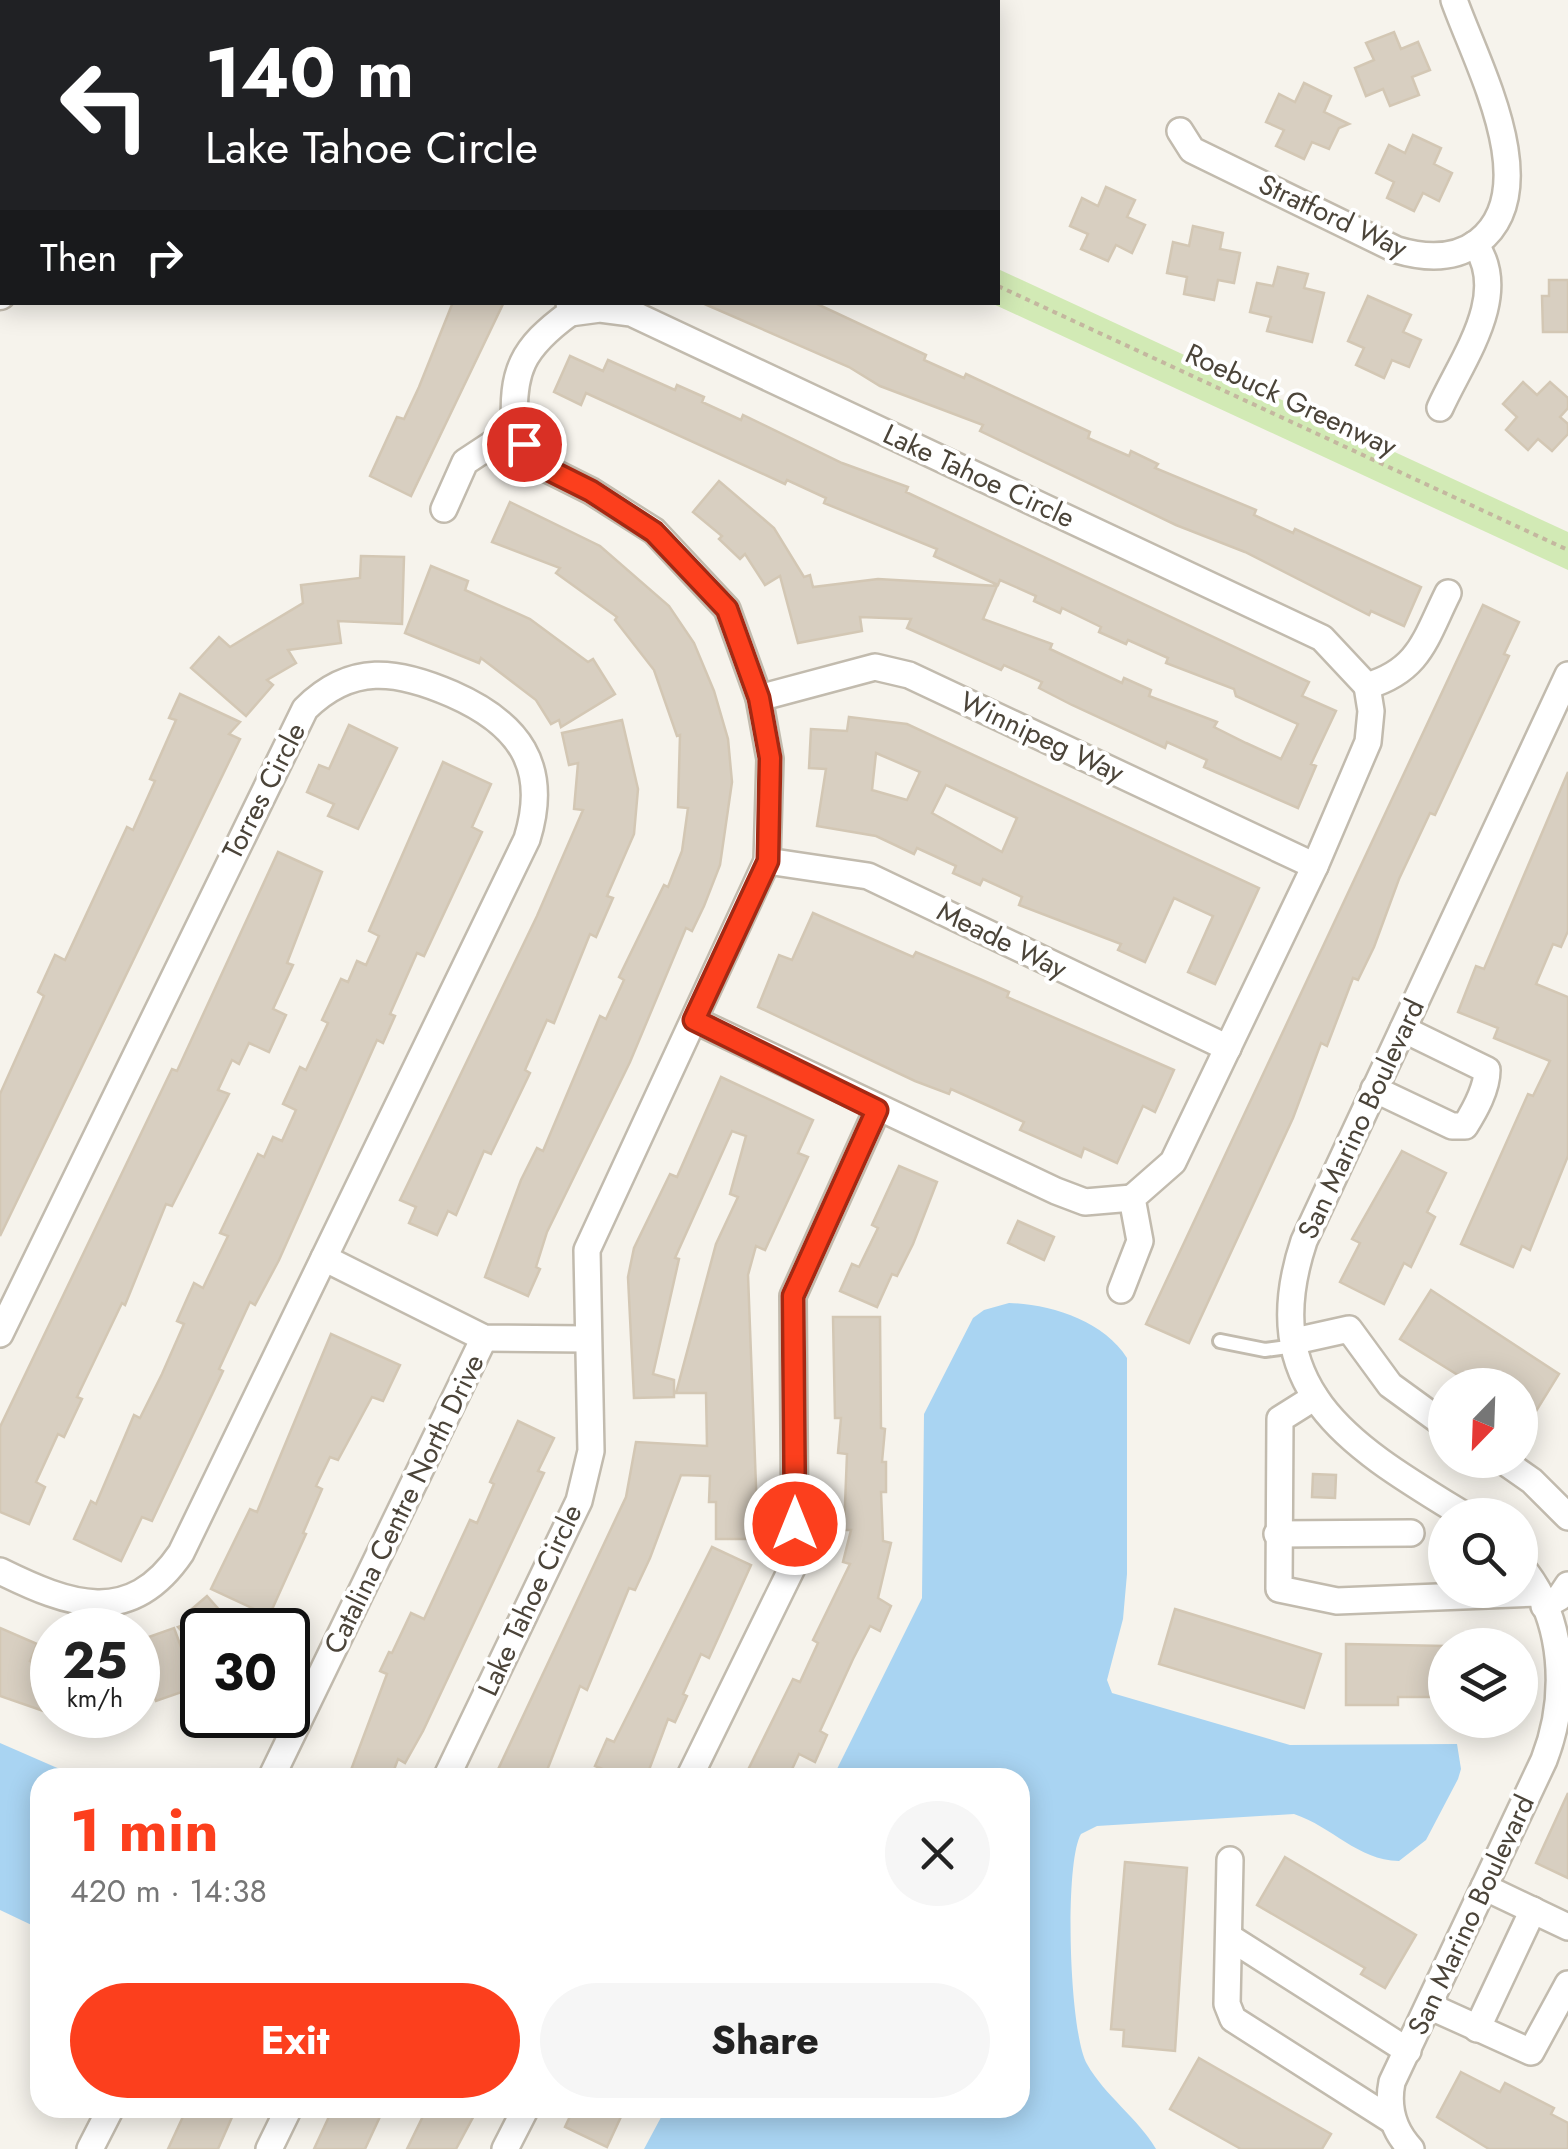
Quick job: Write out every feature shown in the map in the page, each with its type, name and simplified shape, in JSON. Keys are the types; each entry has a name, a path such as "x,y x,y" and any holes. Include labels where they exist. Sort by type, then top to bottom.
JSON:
{"street":[{"path":"1440,408 1489,300 1489,270 1475,244 1503,210 1510,166 1454,0"},
{"name":"Stratford Way","path":"1180,131 1192,150 1397,250 1444,255 1475,244"},
{"name":"Lake Tahoe Circle","path":"451,1768 578,1501 591,1451 587,1250 768,861 770,758 759,698 727,609 654,532 591,491 543,467 515,429 512,390 525,354 569,308 631,313 1322,638 1367,686"},
{"path":"444,510 465,462 515,429"},
{"path":"694,1020 877,1110 1085,1202 1132,1198 1173,1162 1315,866 1368,742 1371,711 1367,686 1396,678 1411,665 1448,592"},
{"name":"Winnipeg Way","path":"759,698 875,667 909,675 1315,866"},
{"name":"Torres Circle","path":"0,1334 300,718 320,694 338,682 380,672 401,674 486,709 503,722 522,747 533,776 534,818 181,1552 156,1583 120,1601 80,1603 0,1571"},
{"name":"San Marino Boulevard","path":"1438,1498 1350,1440 1315,1397 1295,1344 1290,1292 1295,1267 1374,1090 1558,722 1568,675"},
{"name":"Meade Way","path":"768,861 868,876 1228,1048"},
{"path":"1374,1090 1452,1126 1465,1126 1469,1120 1486,1084 1486,1070 1403,1029"},
{"path":"694,1768 795,1562 793,1296 877,1110"},
{"path":"1120,1290 1140,1241 1132,1198"},
{"path":"324,1258 484,1338 586,1339"},
{"path":"1295,1344 1349,1329 1390,1385 1428,1413"},
{"name":"Catalina Centre North Drive","path":"276,1768 484,1338"},
{"path":"1315,1397 1280,1419 1279,1589 1289,1594 1338,1600 1541,1600 1560,1597 1568,1584"},
{"path":"1528,1478 1568,1517"},
{"path":"1278,1534 1411,1533"},
{"name":"San Marino Boulevard","path":"1394,2121 1389,2097 1544,1760 1560,1711 1558,1654 1538,1595"},
{"path":"1230,1860 1228,2004 1234,2019 1394,2121 1411,2149"},
{"path":"1484,1887 1568,1928"},
{"path":"1477,2029 1533,1910"},
{"path":"1229,1937 1408,2051"},
{"path":"1429,2006 1531,2052 1568,1984"},
{"path":"90,2149 105,2118"},
{"path":"269,2149 283,2118"},
{"path":"505,2149 521,2118"}],"lane":[{"path":"1220,1340 1265,1350 1295,1344"}],"path":[{"name":"Roebuck Greenway","path":"1000,287 1568,550"}],"green space":[{"path":"1000,270 1568,532 1568,570 995,305 1000,305"}],"water":[{"path":"1009,1303 1058,1311 1105,1334 1127,1358 1127,1574 1123,1619 1107,1680 1112,1693 1290,1745 1457,1744 1461,1769 1458,1779 1426,1840 1399,1861 1370,1855 1294,1814 1097,1826 1081,1834 1072,1878 1071,1948 1081,2046 1094,2076 1156,2149 644,2149 661,2118 1030,2118 1030,1768 837,1768 922,1598 924,1414 973,1318 984,1310"},
{"path":"0,1743 57,1768 30,1768 30,1924 0,1910"}],"building":[{"path":"1394,32 1401,49 1418,42 1430,70 1412,77 1419,95 1390,106 1383,89 1366,96 1355,68 1374,60 1366,43"},
{"path":"1304,83 1331,96 1324,112 1349,124 1339,128 1329,149 1312,142 1304,159 1276,146 1284,130 1266,122 1279,94 1295,102"},
{"path":"1413,135 1441,148 1434,164 1452,173 1439,201 1423,193 1414,211 1387,198 1394,182 1376,173 1389,145 1405,153"},
{"path":"1106,187 1135,200 1127,217 1145,225 1132,253 1116,245 1108,261 1081,249 1088,234 1070,226 1082,198 1098,206"},
{"path":"1193,226 1223,233 1220,249 1240,253 1234,283 1218,280 1214,300 1184,294 1187,277 1167,273 1173,242 1189,246"},
{"path":"1278,267 1308,274 1304,288 1324,293 1312,342 1267,331 1271,317 1250,312 1257,283 1273,286"},
{"path":"1549,280 1568,280 1568,332 1543,332 1542,296 1549,296"},
{"path":"1368,296 1411,315 1403,332 1421,340 1409,367 1392,360 1384,378 1356,365 1364,348 1348,341"},
{"path":"452,305 503,305 411,496 370,476 397,417 404,419"},
{"path":"707,305 819,305 926,355 924,360 964,378 966,374 1090,432 1088,438 1129,456 1131,451 1158,464 1155,468 1256,510 1254,515 1293,533 1295,529 1421,587 1404,626 1371,611 1369,615 1245,552 1176,525 980,431 983,425 880,386 849,367"},
{"path":"570,356 603,371 608,360 675,390 677,385 741,420 743,415 842,463 908,487 906,492 1309,682 1302,696 1336,711 1311,764 1316,766 1298,808 1204,767 1207,760 1167,742 1165,748 1072,705 1039,688 1042,682 1004,665 1001,670 907,628 911,619 860,617 862,631 798,643 780,576 765,585 745,554 740,559 719,539 722,536 693,512 719,481 774,528 804,577 810,575 813,587 878,579 997,586 983,619 1052,644 1050,649 1122,683 1124,678 1151,690 1149,696 1217,722 1214,727 1246,743 1281,759 1298,724 1236,696 1234,689 1166,663 1168,658 1099,632 1101,627 1062,608 1060,613 1034,601 1036,596 1000,580 998,585 934,556 937,549 824,503 826,498 787,480 785,484 586,393 581,405 554,392"},
{"path":"1523,382 1537,395 1550,382 1568,398 1568,408 1560,417 1568,424 1568,434 1552,451 1538,439 1528,450 1506,430 1517,417 1503,404"},
{"path":"510,502 600,546 669,606 694,643 714,691 728,739 732,782 720,865 704,906 692,931 686,928 630,1062 547,1232 536,1267 540,1269 528,1296 485,1277 521,1180 537,1148 543,1151 600,1016 606,1019 624,980 619,977 664,885 668,887 682,851 688,808 678,807 680,735 677,736 654,670 615,620 617,617 556,573 560,568 492,542"},
{"path":"361,556 404,557 402,624 338,621 341,643 288,650 296,663 267,680 273,685 246,716 191,668 219,637 230,647 303,603 301,585 360,578"},
{"path":"431,566 468,581 465,590 530,619 588,662 593,659 615,694 561,727 559,720 551,724 536,700 481,658 479,663 405,633"},
{"path":"1483,605 1519,622 1504,654 1509,656 1435,815 1430,813 1399,879 1374,947 1358,980 1353,978 1327,1046 1321,1043 1293,1118 1189,1343 1146,1324"},
{"path":"180,694 240,722 229,734 240,739 0,1236 0,1094 44,996 38,992 55,955 65,960 127,827 133,830 155,781 150,779 176,720 169,718"},
{"path":"849,717 907,724 1259,888 1215,984 1188,972 1213,916 1174,898 1145,962 1118,950 1121,944 1019,905 1022,897 983,879 980,885 953,873 956,866 917,848 914,854 876,836 817,826 826,769 809,768 811,729 847,731","holes":["876,753 920,772 907,800 872,790","946,785 1017,818 1002,852 932,813"]},
{"path":"622,720 638,789 634,834 607,896 613,898 596,937 590,934 554,1023 547,1020 525,1070 530,1073 491,1154 484,1151 456,1215 448,1211 437,1235 409,1223 416,1207 400,1200 537,916 583,810 574,809 578,763 569,765 562,733"},
{"path":"349,725 397,748 358,829 328,816 334,804 307,792 319,765 329,769"},
{"path":"443,762 491,784 472,827 482,832 424,956 417,953 390,1014 395,1016 383,1043 377,1040 279,1260 255,1305 250,1302 219,1369 223,1371 152,1521 142,1517 121,1561 74,1539 91,1501 96,1504 134,1415 140,1418 162,1374 184,1324 177,1321 194,1283 203,1288 228,1236 220,1233 258,1154 264,1157 273,1137 282,1141 296,1110 283,1104 300,1067 306,1070 328,1023 322,1020 341,979 348,982 357,961 366,965 379,936 369,931"},
{"path":"1568,772 1568,931 1561,947 1553,944 1536,984 1568,997 1568,1156 1530,1250 1522,1246 1513,1267 1461,1244 1528,1094 1533,1096 1550,1061 1494,1038 1498,1028 1458,1012 1476,966 1484,969"},
{"path":"278,852 322,872 287,963 293,965 273,1009 286,1015 269,1052 249,1043 239,1064 232,1060 218,1090 229,1094 172,1206 166,1204 125,1305 122,1303 77,1397 82,1399 64,1437 58,1434 36,1482 45,1487 29,1524 0,1512 0,1427 172,1069 177,1071"},
{"path":"813,913 913,957 916,952 982,980 1009,992 1007,997 1174,1070 1155,1112 1143,1106 1117,1163 1084,1148 1081,1157 1020,1130 1024,1122 951,1089 949,1094 915,1081 758,1007 779,955 792,960"},
{"path":"721,1077 813,1120 798,1153 808,1157 765,1250 756,1246 748,1275 758,1539 716,1539 716,1502 709,1502 710,1476 681,1475 650,1558 635,1590 629,1588 587,1690 580,1686 548,1768 499,1768 626,1497 636,1442 707,1446 706,1393 676,1393 716,1244 738,1197 730,1194 746,1136 732,1131 675,1258 679,1259 653,1374 674,1380 674,1397 634,1398 628,1277 634,1248 670,1174 677,1177"},
{"path":"1402,1151 1446,1173 1427,1212 1435,1217 1411,1267 1404,1263 1384,1304 1340,1282 1360,1243 1352,1239"},
{"path":"899,1166 937,1182 913,1244 897,1276 892,1274 877,1307 840,1291 852,1264 859,1267 878,1228 872,1225"},
{"path":"1018,1221 1054,1237 1044,1260 1008,1243"},
{"path":"1431,1290 1559,1374 1538,1408 1538,1368 1447,1368 1400,1339"},
{"path":"833,1317 880,1317 881,1428 885,1429 882,1462 886,1462 886,1492 881,1492 883,1541 891,1543 878,1598 891,1606 880,1631 870,1626 853,1659 820,1731 827,1735 815,1762 799,1754 793,1768 749,1768 793,1679 800,1682 818,1643 813,1640 850,1564 843,1562 851,1530 844,1530 847,1454 838,1453 841,1418 835,1418"},
{"path":"331,1334 400,1365 383,1401 372,1397 338,1460 330,1457 316,1486 322,1489 303,1533 306,1534 273,1608 252,1608 211,1589 250,1509 257,1512"},
{"path":"518,1421 554,1438 538,1471 544,1473 405,1763 398,1759 395,1768 352,1768 387,1674 380,1671 389,1652 392,1653 411,1613 424,1619 470,1520 477,1523 494,1484 490,1482"},
{"path":"1313,1474 1336,1475 1335,1498 1312,1497"},
{"path":"712,1547 751,1565 709,1658 701,1654 675,1722 668,1719 650,1768 595,1766 607,1739 614,1742"},
{"path":"207,1596 218,1608 193,1608"},
{"path":"1175,1609 1321,1654 1304,1708 1159,1664"},
{"path":"0,1628 30,1641 30,1706 0,1696"},
{"path":"174,1628 180,1644 180,1693 160,1700 160,1633"},
{"path":"1346,1644 1428,1646 1428,1697 1398,1697 1398,1705 1346,1705"},
{"path":"1568,1793 1568,1878 1536,1863"},
{"path":"1285,1857 1416,1935 1385,1988 1361,1974 1365,1968 1257,1905"},
{"path":"1125,1862 1187,1868 1175,2051 1123,2046 1124,2030 1111,2029"},
{"path":"1199,2058 1331,2134 1322,2149 1241,2149 1170,2109"},
{"path":"1461,2072 1500,2092 1505,2083 1554,2108 1551,2114 1568,2123 1568,2149 1489,2149 1437,2117"},
{"path":"182,2118 232,2118 218,2149 168,2149"},
{"path":"328,2118 379,2118 365,2149 314,2149"},
{"path":"422,2118 473,2118 456,2149 407,2149"},
{"path":"569,2118 620,2118 607,2147 565,2127"}],"route":[{"path":"524,444 543,467 591,491 654,532 727,609 759,698 770,758 768,861 694,1020 877,1110 793,1296 795,1524"}]}
